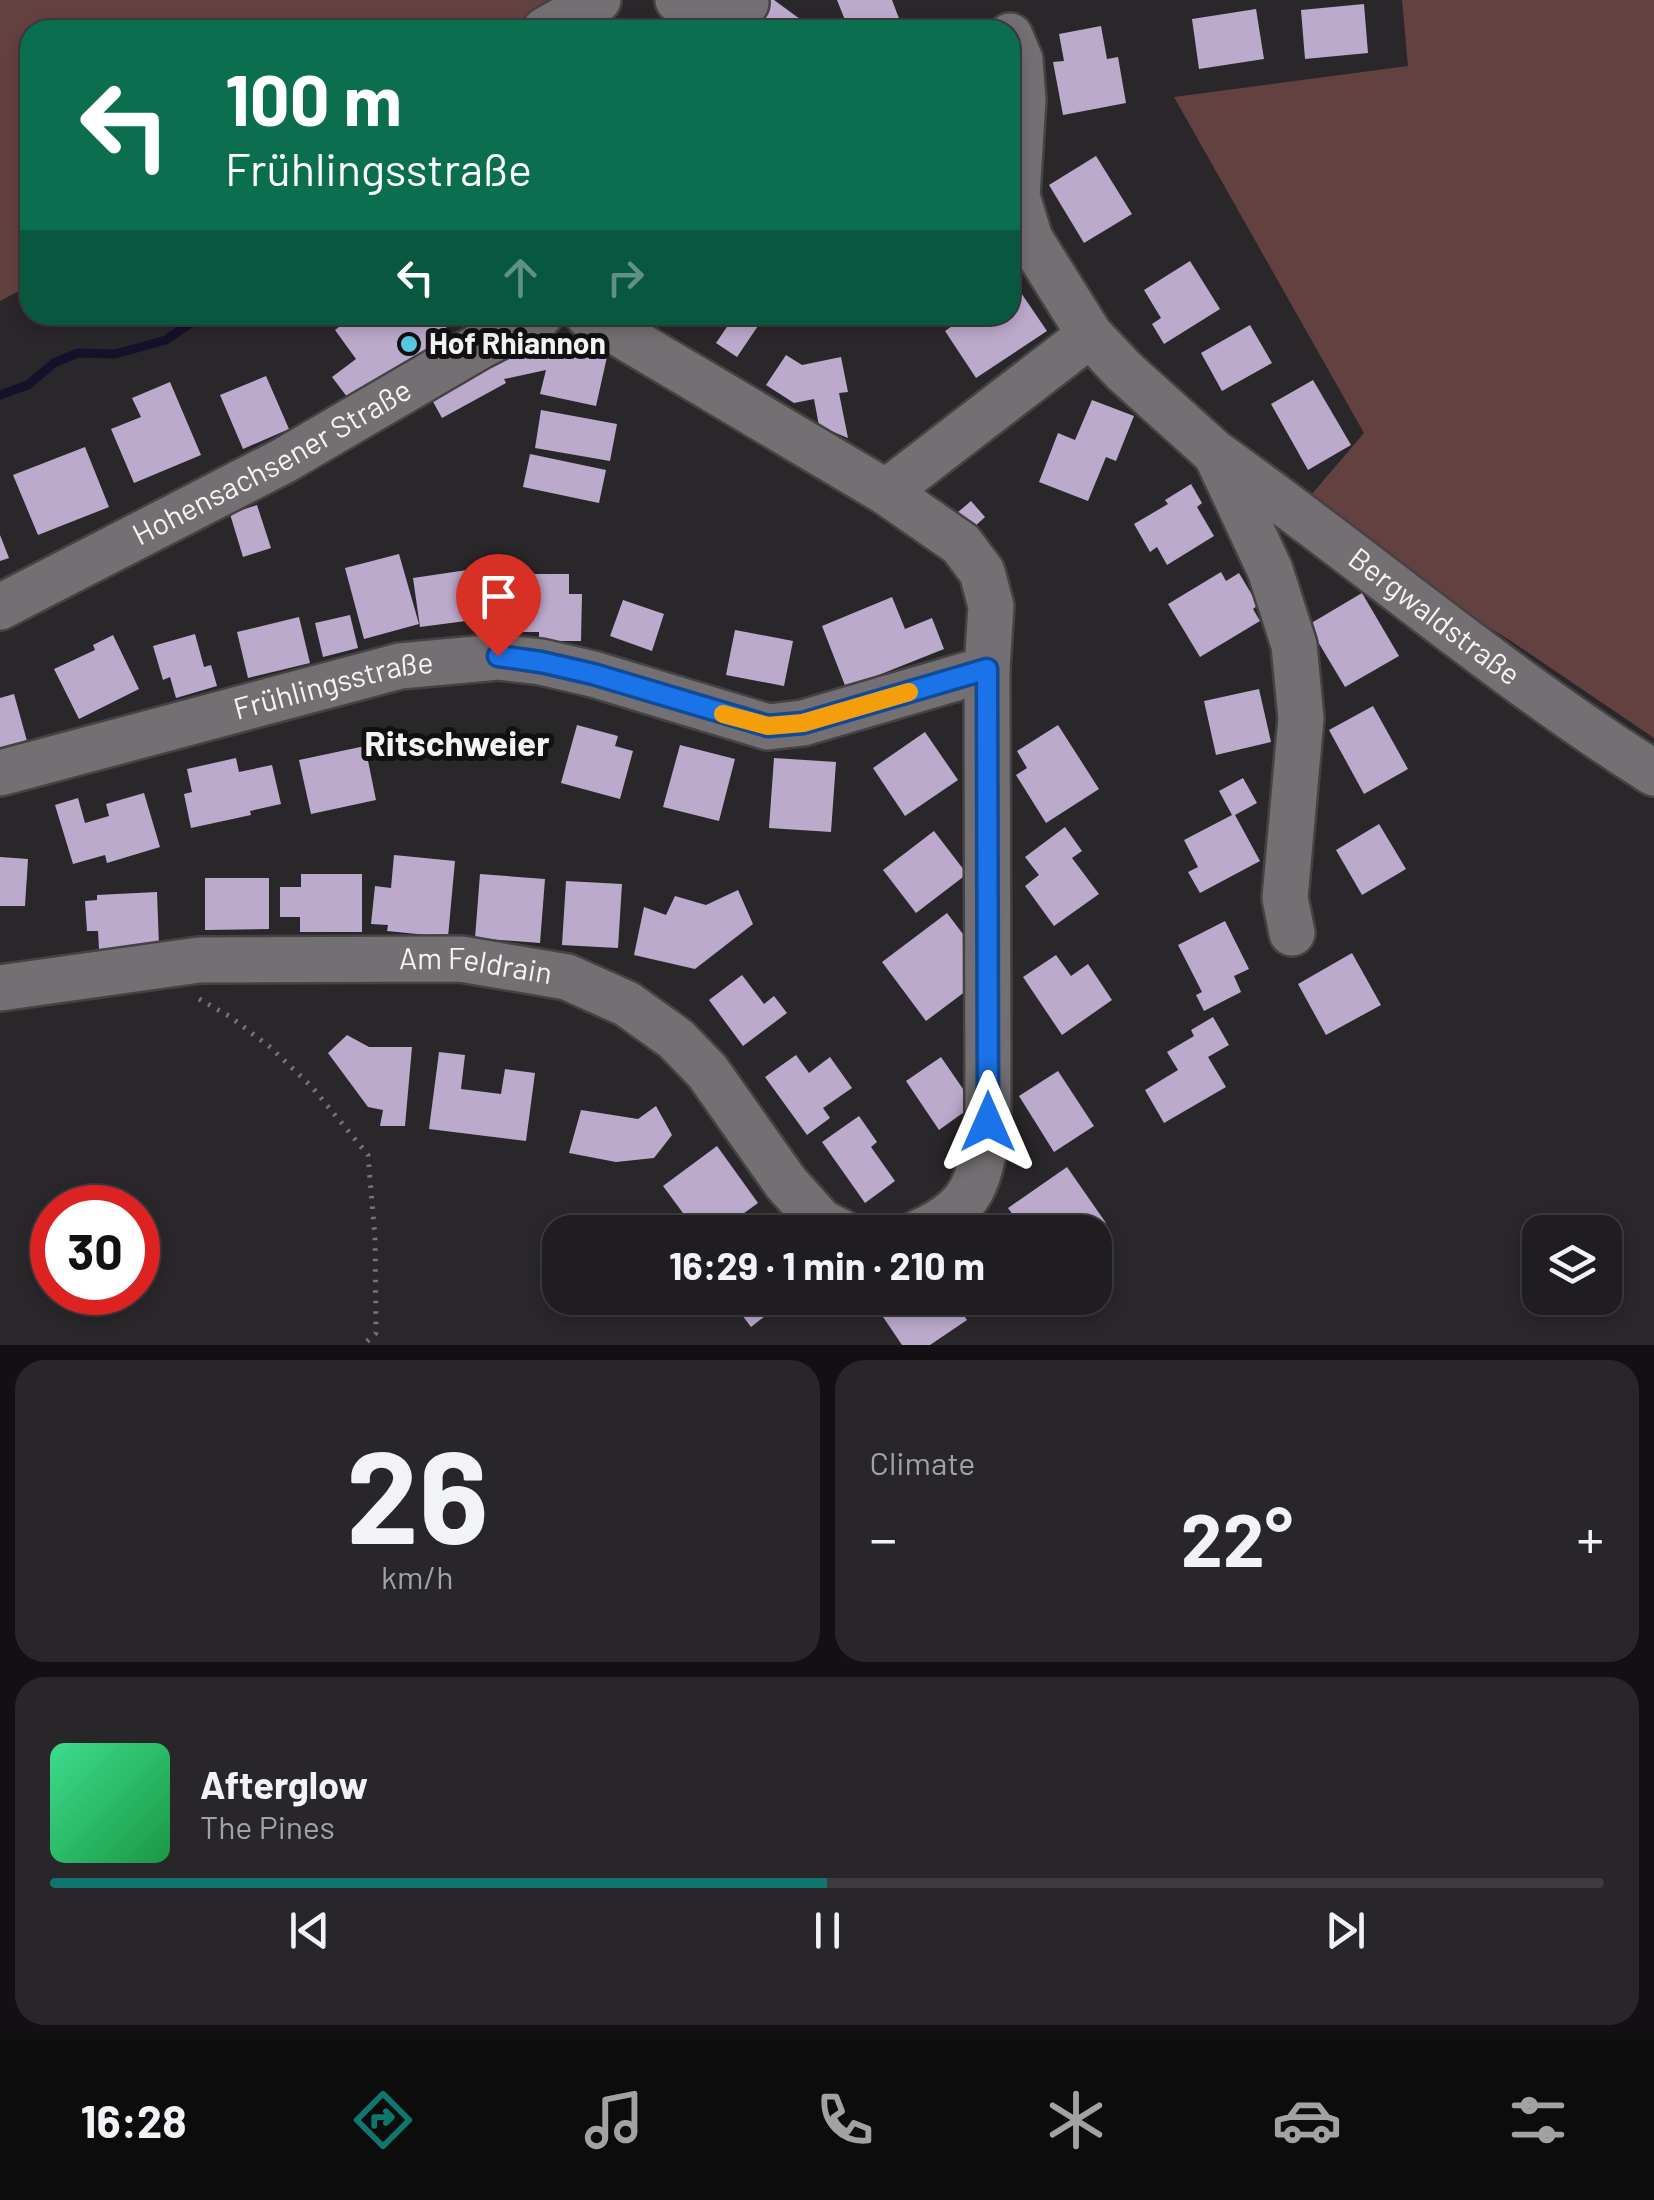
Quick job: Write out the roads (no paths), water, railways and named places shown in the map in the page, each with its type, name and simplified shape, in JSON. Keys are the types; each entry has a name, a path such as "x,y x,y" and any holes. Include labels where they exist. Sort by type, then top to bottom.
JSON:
{"street":[{"path":"678,0 740,11"},
{"name":"Bergwaldstraße","path":"1020,60 1020,148"},
{"name":"Bergwaldstraße","path":"1020,206 1030,239 1090,336 1216,454 1328,533 1566,718 1654,774"},
{"name":"Hohensachsener Straße","path":"0,607 283,460 521,325"},
{"path":"605,325 886,492 961,544 982,572 991,606 987,669 988,1122 980,1176 960,1208 948,1215"},
{"path":"886,492 1090,336"},
{"name":"Bergwaldstraße","path":"1216,454 1270,570 1294,645 1301,718 1285,898 1292,933"},
{"name":"Frühlingsstraße","path":"0,773 400,666 498,656 541,662 768,726 803,723 987,669"},
{"name":"Am Feldrain","path":"0,988 199,960 461,959 568,977 628,1004 676,1039 707,1070 786,1184 815,1215"}],"waterway":[{"path":"0,395 28,385 54,363 78,353 115,354 166,340 188,325"}],"place":[{"name":"Hof Rhiannon","path":"409,344"}],"district":[{"name":"Ritschweier","path":"457,744"}]}
